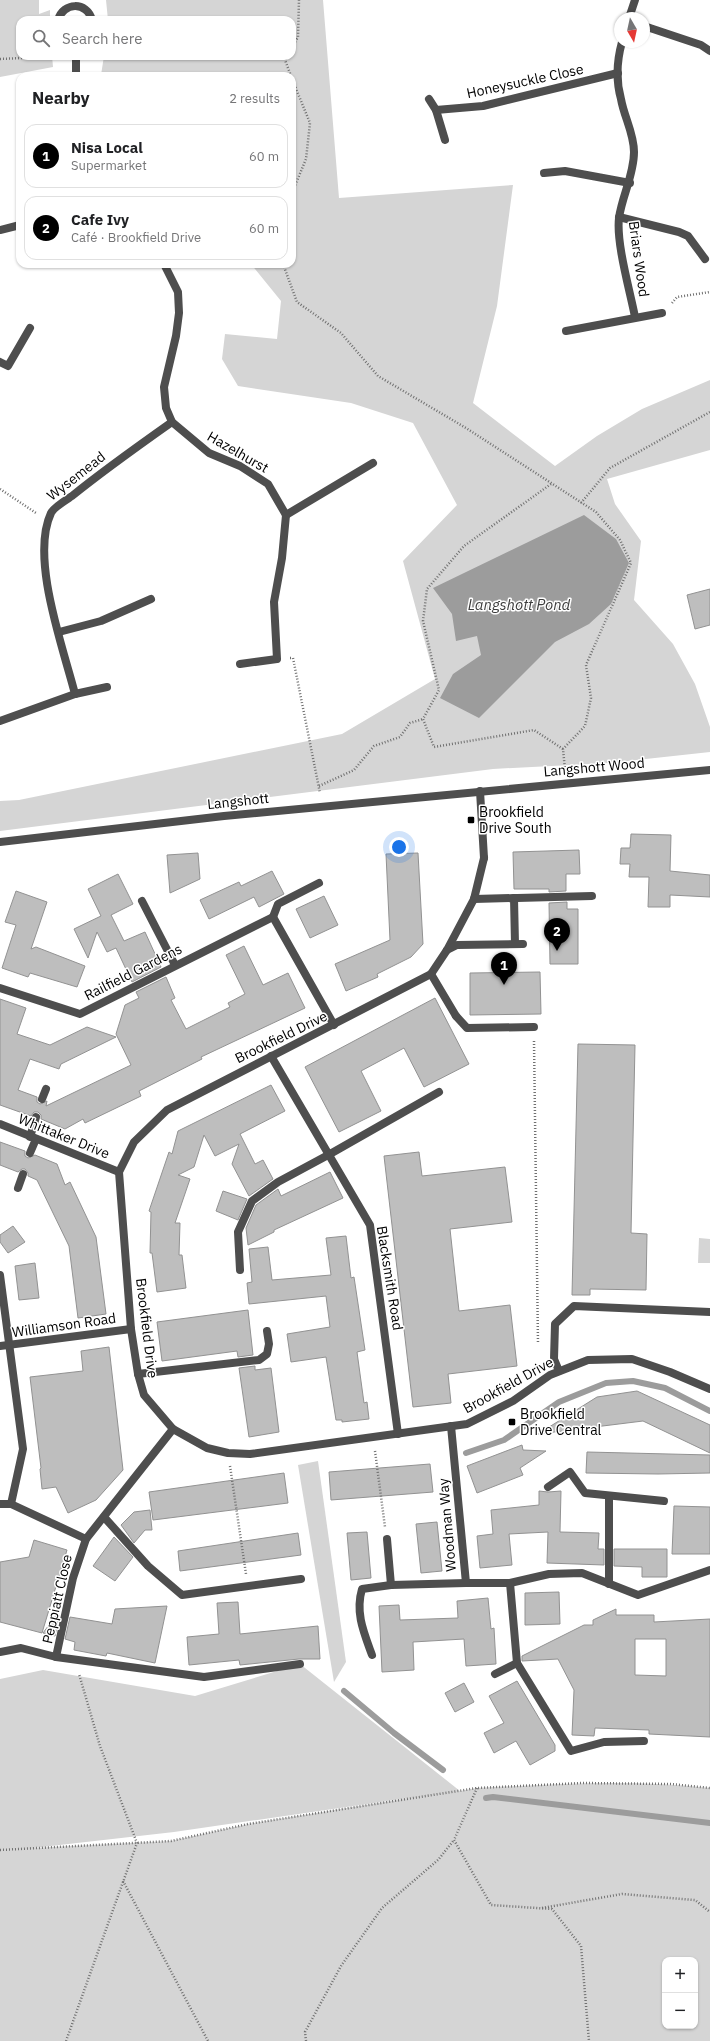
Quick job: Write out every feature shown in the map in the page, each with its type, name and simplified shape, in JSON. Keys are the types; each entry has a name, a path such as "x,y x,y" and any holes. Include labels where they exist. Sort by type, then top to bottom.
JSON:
{"street":[{"path":"631,12 635,0"},
{"path":"59,16 60,13 67,7 76,3 84,8 90,16"},
{"path":"650,28 701,45 710,50"},
{"name":"Briars Wood","path":"620,48 618,73 620,99 630,126 634,152 630,183 619,217 620,239 634,317"},
{"path":"76,60 76,72"},
{"name":"Honeysuckle Close","path":"436,110 483,106 618,73"},
{"path":"429,99 436,110 444,140"},
{"path":"544,173 566,171 630,183"},
{"path":"619,217 679,232 688,236 705,259"},
{"path":"0,230 16,226"},
{"path":"166,268 178,292 179,313 176,336 164,387 166,408 172,422"},
{"name":"Briars Wood","path":"566,331 634,317 662,313"},
{"path":"0,362 8,366 30,328"},
{"name":"Hazelhurst","path":"172,422 208,452 240,466 268,484 286,515"},
{"name":"Wysemead","path":"75,694 52,605 44,564 46,532 51,512 106,469 172,422"},
{"path":"240,664 277,659 274,602 282,558 286,515 373,463"},
{"path":"59,632 101,621 151,599"},
{"path":"0,721 75,694 107,687"},
{"name":"Langshott Wood","path":"480,791 710,770"},
{"path":"480,791 484,858 474,899 447,950 431,974 456,1016 467,1028 534,1027"},
{"name":"Langshott","path":"0,842 322,806 480,791"},
{"path":"319,883 278,904 273,916 334,1025"},
{"path":"474,899 592,896"},
{"path":"514,898 515,944"},
{"path":"142,901 175,965"},
{"name":"Railfield Gardens","path":"0,988 80,1014 273,916"},
{"path":"447,950 457,945 523,944"},
{"name":"Brookfield Drive","path":"431,974 167,1110 134,1142 119,1172 131,1329 138,1374 144,1395 174,1429 207,1448 228,1453 250,1454 467,1424 513,1401 550,1374 588,1360 632,1359 670,1372 710,1389"},
{"name":"Blacksmith Road","path":"271,1056 330,1154 370,1225 398,1434"},
{"path":"42,1099 46,1089"},
{"path":"240,1270 238,1232 252,1201 278,1182 439,1092"},
{"path":"30,1154 36,1117"},
{"name":"Whittaker Drive","path":"0,1124 119,1172"},
{"path":"18,1188 23,1174"},
{"path":"0,1275 11,1346 23,1449 11,1504"},
{"path":"559,1371 554,1359 555,1324 574,1306 710,1312"},
{"name":"Williamson Road","path":"0,1346 11,1346 131,1329"},
{"path":"138,1374 259,1360 267,1354 269,1344 267,1331"},
{"name":"Woodman Way","path":"451,1426 466,1583 510,1583 549,1574 582,1574 638,1595 710,1570"},
{"name":"Peppiatt Close","path":"174,1429 86,1539 73,1578 56,1657 204,1677 300,1664"},
{"path":"548,1487 570,1472 585,1493 608,1497 664,1501"},
{"path":"608,1497 608,1584"},
{"path":"0,1504 11,1504 86,1539"},
{"path":"104,1517 148,1566 182,1595 301,1579"},
{"path":"387,1539 390,1585"},
{"path":"372,1655 359,1618 358,1601 362,1589 390,1585 466,1583"},
{"path":"510,1583 517,1663 571,1751 604,1742 644,1741"},
{"path":"0,1652 21,1648 56,1657"},
{"path":"495,1674 517,1663"}],"path":[{"path":"296,40 298,37 299,0"},
{"path":"0,59 16,58"},
{"path":"285,60 289,72"},
{"path":"296,89 310,123 306,159 296,183"},
{"path":"284,268 297,302 341,333 378,376 466,428 596,512 620,540 631,563 586,665 591,698 585,726 564,749 567,783"},
{"path":"662,313 677,297 710,292"},
{"path":"581,503 610,468 710,412"},
{"path":"319,786 354,770 374,746 400,737 410,723 423,719 439,690 423,621 427,589 464,546 551,484"},
{"path":"0,489 48,522"},
{"path":"277,659 293,658 299,681 322,806"},
{"path":"423,719 434,747 534,730 564,749"},
{"path":"534,1027 539,1351"},
{"path":"373,1437 387,1539"},
{"path":"228,1453 247,1586"},
{"path":"66,2041 137,1843 100,1746 75,1660"},
{"path":"0,1850 171,1841 248,1824 477,1788 582,1783 671,1784 710,1788"},
{"path":"306,2041 305,2032 341,1966 382,1908 438,1860 454,1840 477,1788"},
{"path":"454,1840 491,1906 552,1909 582,1946 589,2041"},
{"path":"123,1881 208,2041"},
{"path":"537,1908 622,1894 695,1900 710,1912"}],"shaded area":[{"path":"0,0 39,0 39,14 50,10 50,16 16,16 16,60 52,60 53,67 26,72 16,72 16,74 0,77"},
{"path":"106,0 323,0 339,198 513,185 497,306 473,403 555,466 597,436 642,409 710,380 710,450 607,479 615,504 641,541 634,600 673,644 695,684 710,727 710,752 609,763 493,769 0,831 0,801 19,800 342,734 435,679 403,561 457,505 413,423 351,403 238,386 222,359 225,334 277,339 281,301 254,268 296,268 296,72 101,72 103,60 296,60 296,16 108,16"},
{"path":"699,1238 710,1239 710,1263 698,1263"},
{"path":"318,1461 346,1662 334,1682 298,1465"},
{"path":"300,1664 460,1791 477,1788 594,1783 681,1785 710,1788 710,2041 0,2041 0,1679 43,1670 195,1696","holes":["415,1797 248,1824 171,1841 33,1848 174,1832"]}],"water":[{"name":"Langshott Pond","path":"584,515 616,539 629,563 611,604 589,624 555,642 479,718 440,698 453,674 481,655 477,636 456,641 452,614 433,588"}],"building":[{"path":"710,589 710,625 695,629 687,595"},
{"path":"631,834 671,835 670,871 710,875 710,897 670,895 670,907 648,907 649,877 629,877 630,864 620,864 621,848 630,848"},
{"path":"579,850 580,874 566,874 566,891 549,892 549,889 514,889 513,852"},
{"path":"198,853 200,879 170,893 167,855"},
{"path":"418,853 423,944 411,957 377,974 378,977 346,991 335,964 390,940 386,854"},
{"path":"272,871 284,894 259,907 254,897 209,919 200,900 239,882 241,886"},
{"path":"118,874 133,904 111,915 124,941 145,932 161,967 132,982 116,948 107,952 97,932 88,958 74,929 101,916 88,889"},
{"path":"16,891 47,902 31,949 36,947 85,966 77,987 30,973 28,977 2,968 16,925 5,922"},
{"path":"324,896 338,925 310,938 296,909"},
{"path":"567,902 567,909 578,909 578,964 550,964 549,903"},
{"path":"244,946 263,985 288,973 305,1008 201,1057 202,1059 139,1091 141,1096 85,1123 83,1119 65,1129 41,1119 41,1115 38,1112 34,1112 31,1116 0,1105 0,999 26,1008 17,1034 50,1045 87,1027 116,1037 61,1064 59,1069 30,1059 18,1090 37,1097 37,1102 40,1104 47,1101 46,1106 131,1065 116,1034 125,1005 139,998 136,992 166,977 175,998 171,1000 186,1029 230,1007 228,1003 245,994 226,955"},
{"path":"540,972 541,1014 470,1015 470,973"},
{"path":"435,998 469,1064 424,1087 404,1048 361,1071 381,1111 339,1132 305,1067"},
{"path":"578,1044 635,1045 631,1233 647,1234 646,1290 590,1289 590,1295 572,1295"},
{"path":"271,1085 285,1111 240,1134 255,1164 263,1160 273,1179 249,1196 232,1164 239,1144 215,1156 204,1135 194,1167 178,1175 190,1179 175,1223 180,1223 179,1255 182,1255 186,1288 157,1292 152,1253 150,1253 151,1212 149,1211 169,1152 172,1154 178,1131"},
{"path":"0,1142 25,1151 25,1156 28,1158 35,1155 57,1164 65,1185 70,1182 96,1237 106,1314 78,1318 69,1246 37,1180 28,1176 25,1169 18,1172 0,1165"},
{"path":"419,1152 422,1176 505,1167 512,1222 450,1229 459,1311 510,1305 517,1366 448,1374 451,1403 413,1407 384,1156"},
{"path":"330,1172 343,1198 274,1230 274,1232 248,1245 246,1228 256,1205 278,1189 281,1196"},
{"path":"223,1191 247,1199 238,1220 216,1211"},
{"path":"13,1226 25,1242 8,1253 0,1242 0,1235"},
{"path":"346,1236 351,1278 354,1277 365,1350 357,1352 364,1403 367,1402 369,1419 342,1422 342,1420 336,1420 326,1357 291,1362 287,1334 330,1327 326,1296 249,1304 247,1283 252,1282 249,1249 268,1247 272,1280 331,1275 326,1238"},
{"path":"35,1263 39,1298 19,1300 15,1266"},
{"path":"248,1310 253,1355 238,1357 237,1351 162,1361 157,1322"},
{"path":"109,1347 123,1470 96,1500 68,1513 56,1487 42,1489 41,1468 30,1377 83,1371 81,1351"},
{"path":"255,1366 255,1370 271,1368 279,1432 249,1437 239,1368"},
{"path":"637,1391 710,1425 710,1453 643,1421 538,1434 597,1397"},
{"path":"522,1445 523,1450 546,1451 520,1468 523,1475 477,1493 467,1466"},
{"path":"587,1452 710,1455 710,1473 586,1473"},
{"path":"430,1464 433,1492 331,1500 329,1472"},
{"path":"284,1473 288,1503 153,1520 149,1492"},
{"path":"539,1491 561,1491 560,1532 599,1533 598,1549 604,1549 604,1565 547,1563 548,1532 509,1534 512,1565 480,1568 477,1536 493,1534 491,1510 539,1505"},
{"path":"674,1506 710,1507 710,1554 672,1554"},
{"path":"150,1510 152,1530 145,1530 134,1543 121,1525 134,1512"},
{"path":"437,1522 442,1571 421,1573 416,1524"},
{"path":"367,1532 371,1578 351,1580 347,1533"},
{"path":"298,1533 301,1555 180,1571 178,1551"},
{"path":"114,1537 133,1557 115,1581 93,1566"},
{"path":"34,1540 67,1550 42,1633 0,1622 0,1562 29,1557"},
{"path":"614,1549 667,1549 667,1577 642,1577 642,1567 614,1566"},
{"path":"559,1592 560,1624 525,1625 525,1593"},
{"path":"488,1598 491,1629 494,1628 496,1664 466,1666 464,1639 413,1642 414,1670 382,1672 379,1606 399,1605 400,1620 458,1618 457,1601"},
{"path":"238,1602 240,1634 318,1626 320,1659 299,1659 240,1665 239,1660 189,1665 187,1637 219,1634 217,1603"},
{"path":"167,1606 155,1663 107,1653 106,1656 74,1650 75,1642 65,1639 70,1617 112,1624 115,1609"},
{"path":"616,1609 616,1615 654,1615 654,1622 710,1619 710,1737 649,1734 649,1730 595,1728 594,1736 572,1735 574,1690 558,1659 522,1661 522,1656 584,1625 593,1625 593,1620","holes":["635,1639 666,1639 666,1676 635,1675"]},
{"path":"57,1614 59,1615 55,1636 43,1633"},
{"path":"517,1681 555,1745 555,1751 530,1765 516,1741 494,1753 484,1733 504,1723 489,1696"},
{"path":"464,1683 474,1702 455,1712 445,1693"}],"waterway":[{"path":"466,1453 504,1440 559,1402 606,1383 633,1381 665,1388 710,1411"},
{"path":"344,1691 394,1733 443,1770"},
{"path":"486,1798 493,1797 710,1823"}],"place":[{"name":"Brookfield Drive South","path":"471,820"},
{"name":"Cafe Ivy","path":"557,951"},
{"name":"Nisa Local","path":"504,985"},
{"name":"Brookfield Drive Central","path":"512,1422"}]}
